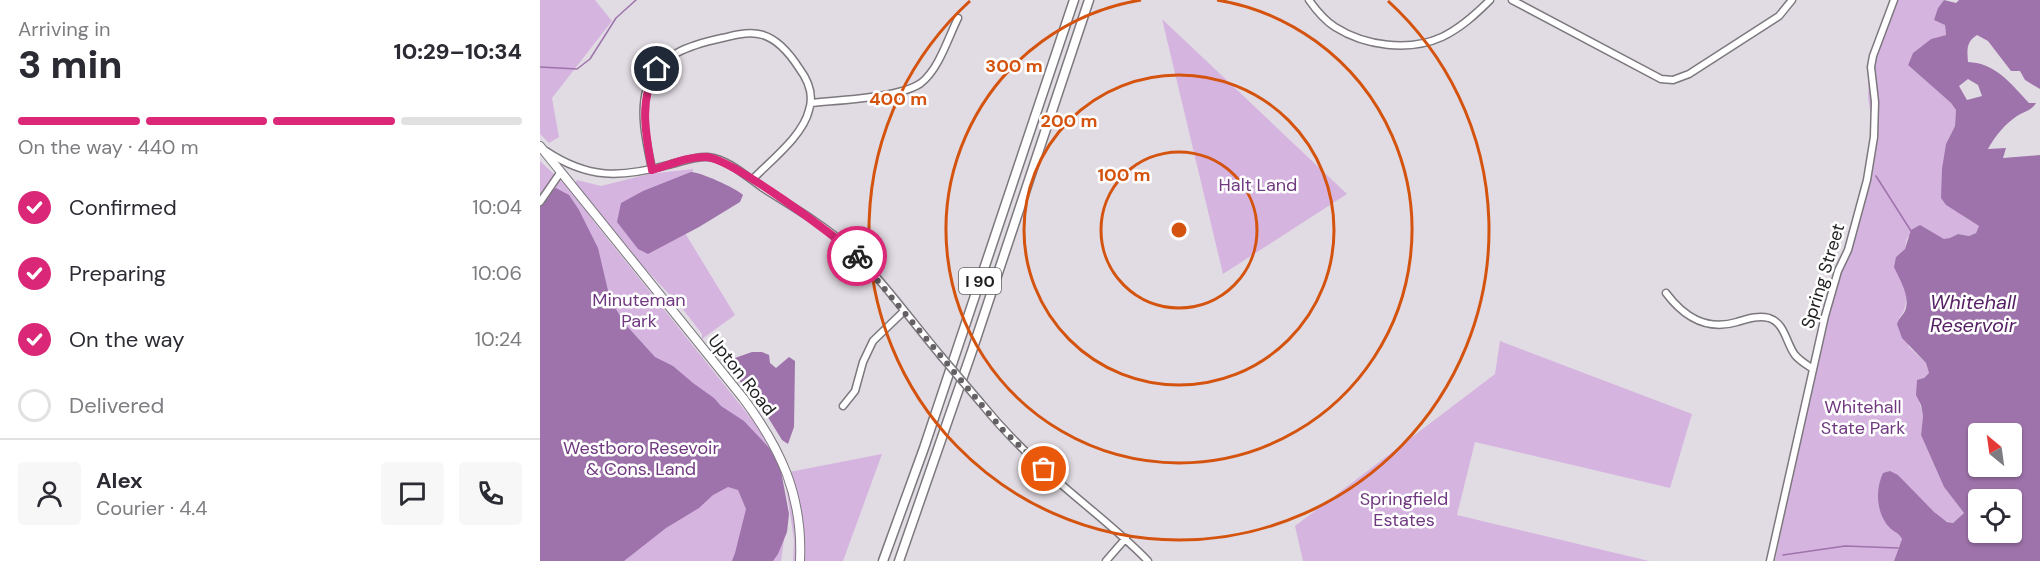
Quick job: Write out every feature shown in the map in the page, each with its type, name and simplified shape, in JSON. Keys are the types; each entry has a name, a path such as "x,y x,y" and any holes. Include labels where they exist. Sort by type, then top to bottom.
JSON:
{"highway":[{"name":"I 90","path":"883,561 932,426 1072,0"},
{"name":"I 90","path":"899,561 1089,0"}],"main road":[{"name":"Upton Road","path":"541,147 743,398 769,435 785,467 796,500 801,535 800,561"}],"street":[{"path":"1309,0 1334,27 1362,39 1395,46 1420,44 1442,37 1473,17 1490,0"},
{"path":"1512,0 1661,79 1673,80 1689,74 1779,15 1792,0"},
{"name":"Spring Street","path":"1770,561 1831,293 1848,250 1867,180 1874,137 1873,56 1894,0"},
{"path":"811,104 889,94 911,88 929,74 958,18"},
{"path":"652,170 645,113 647,90 657,69 665,60 685,48 753,33 764,35 784,47 809,86 811,104 800,130 752,180"},
{"path":"541,147 571,166 593,173 616,175 652,170 707,157 729,165 825,229 860,259 1002,429 1126,538 1148,561"},
{"path":"540,202 560,173"},
{"path":"1666,293 1682,312 1702,324 1726,325 1759,317 1771,318 1780,325 1796,356 1814,369"},
{"path":"843,406 855,391 863,362 873,341 904,311"},
{"path":"1106,561 1126,538"}],"green space":[{"path":"540,0 595,0 612,21 552,98 559,137 549,143 540,134"},
{"name":"Whitehall State Park","path":"1892,0 1944,0 1938,8 1945,25 1946,35 1931,39 1913,53 1908,65 1956,110 1955,126 1946,144 1946,205 1979,226 1976,233 1969,236 1958,234 1950,239 1944,239 1920,226 1907,238 1905,249 1896,257 1897,273 1903,283 1906,296 1905,308 1899,318 1909,347 1926,363 1929,373 1924,378 1919,401 1923,416 1921,435 1944,487 1964,513 1953,523 1946,521 1923,503 1898,475 1892,529 1900,534 1902,539 1894,561 1775,561 1822,333 1870,173 1872,119 1868,98 1869,71"},
{"name":"Halt Land","path":"1162,19 1347,194 1223,274"},
{"name":"Westboro Resevoir & Cons. Land","path":"540,161 574,193 571,187 577,180 601,186 649,174 693,169 685,233 735,315 702,339 702,334 682,308 579,198 591,218 766,437 772,452 744,421 787,519 781,561 540,561"},
{"name":"Springfield Estates","path":"1500,341 1692,414 1670,488 1475,442 1457,515 1649,561 1303,561 1295,526 1495,374"},
{"path":"882,454 843,561 793,561 794,540 784,473"}],"water":[{"name":"Whitehall Reservoir","path":"1944,0 1956,3 1959,0 2040,0 2040,89 2025,80 2020,71 2011,71 1988,41 1977,35 1969,43 1967,54 1968,62 1978,63 1995,70 2029,103 2036,103 2004,127 1988,149 2006,148 2003,158 2040,155 2040,561 1894,561 1902,539 1882,517 1878,502 1880,480 1883,473 1890,471 1898,475 1947,522 1953,523 1964,513 1944,487 1921,435 1923,416 1916,395 1917,380 1929,373 1926,363 1902,338 1897,324 1905,311 1907,299 1894,267 1896,257 1905,249 1911,230 1920,225 1944,239 1958,234 1969,236 1976,233 1979,226 1946,205 1941,198 1946,144 1955,126 1956,110 1908,65 1913,53 1931,39 1946,35 1945,25 1934,20","holes":["1968,79 1978,85 1982,96 1967,100 1959,86"]},
{"path":"691,172 710,177 739,192 743,195 740,202 648,254 638,249 617,222 621,203 643,191"},
{"name":"Westboro Resevoir & Cons. Land","path":"556,188 569,195 579,210 598,248 610,299 625,324 655,357 673,366 721,406 744,421 774,453 781,471 789,514 787,532 773,561 732,561 746,509 738,490 728,487 666,528 624,561 540,561 540,205 548,192"},
{"path":"752,352 769,355 770,363 776,368 789,357 795,361 794,427 788,444 782,440 758,401 729,367 732,359"}],"waterway":[{"path":"540,67 577,69 590,59 616,18 636,0"},
{"path":"1876,176 1911,231"},
{"path":"1783,555 1845,546 1898,548"}],"way so far":[{"path":"857,256 1002,429 1044,469"}],"route":[{"path":"657,69 651,79 645,101 652,170 695,158 707,157 718,160 825,229 857,256"}],"park label":[{"name":"Minuteman Park","path":"639,310"}]}
